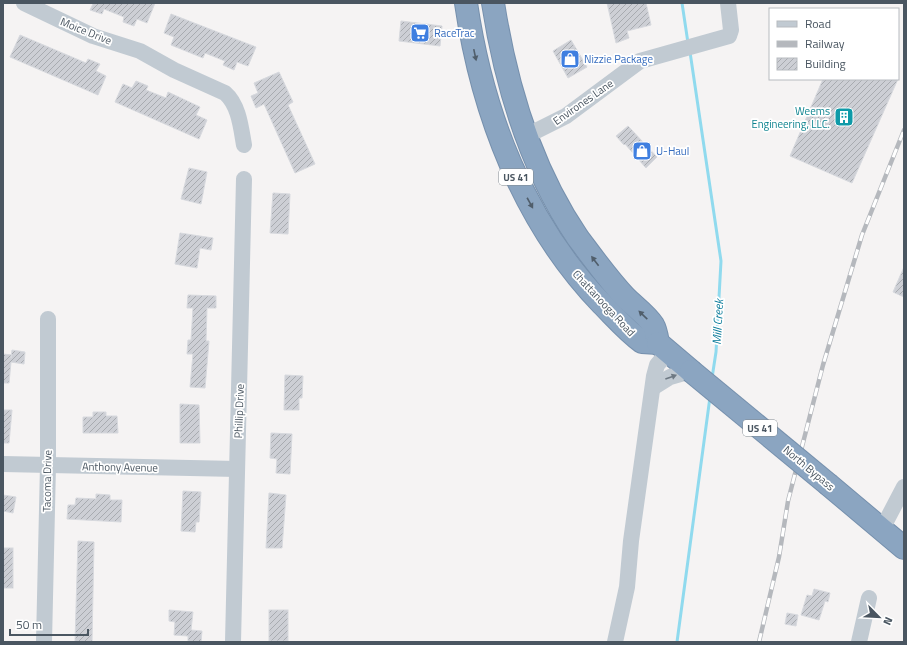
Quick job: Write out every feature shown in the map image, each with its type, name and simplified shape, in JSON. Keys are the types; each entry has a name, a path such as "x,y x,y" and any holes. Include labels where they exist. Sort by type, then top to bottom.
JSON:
{"highway":[{"name":"Chattanooga Road","path":"466,3 476,60 489,108 509,161 534,211 564,259 597,299 642,342 664,347"},
{"name":"Chattanooga Road","path":"493,3 502,59 526,136 546,184 566,220 607,277 653,325 664,347"},
{"name":"North Bypass","path":"664,347 904,548"}],"street":[{"name":"Moice Drive","path":"24,3 93,36 148,55 174,70 218,89 232,98 244,145"},
{"name":"Environes Lane","path":"526,136 566,116 640,61 729,36 731,30 728,3"},
{"name":"Phillip Drive","path":"233,642 244,179"},
{"name":"Tacoma Drive","path":"44,642 48,465 48,319"},
{"path":"615,642 628,587 631,541 654,387 654,376 664,347"},
{"path":"654,387 670,377 691,371"},
{"name":"Anthony Avenue","path":"3,464 237,469"},
{"path":"882,529 904,487"},
{"path":"859,642 869,598"}],"building":[{"path":"90,3 155,3 147,23 137,19 134,26 123,22 124,17 104,9 102,14 90,10 93,4"},
{"path":"607,3 646,3 651,25 627,31 629,38 616,43"},
{"path":"171,14 256,47 248,66 237,62 234,70 223,65 225,61 205,53 203,58 171,45 174,37 164,33"},
{"name":"RaceTrac","path":"401,21 442,26 440,46 399,41"},
{"path":"20,35 86,63 88,59 100,64 96,71 106,76 98,95 10,57"},
{"name":"Nizzie Package","path":"571,40 587,67 568,78 553,51"},
{"path":"279,72 293,102 288,105 315,164 295,173 264,104 256,108 251,96 258,93 254,83"},
{"name":"Weems Engineering, LLC.","path":"823,80 898,80 852,183 790,156"},
{"path":"136,81 148,86 146,90 166,98 168,92 200,107 196,115 207,120 199,139 115,102 123,84 132,88"},
{"name":"U-Haul","path":"628,126 657,157 646,168 616,136"},
{"path":"189,168 207,172 201,204 181,199"},
{"path":"273,193 290,194 288,234 270,233"},
{"path":"180,233 213,238 211,250 200,248 197,268 175,264"},
{"path":"904,267 904,297 893,292"},
{"path":"188,295 216,296 216,308 207,308 206,341 209,341 205,388 190,387 193,354 187,354 188,340 191,340 193,308 187,308"},
{"path":"12,350 25,352 24,364 11,362 9,383 3,383 3,354 11,355"},
{"path":"285,375 303,376 302,398 299,398 299,410 284,410"},
{"path":"180,404 199,405 200,443 180,443"},
{"path":"3,410 12,410 9,443 3,443"},
{"path":"93,412 106,412 106,416 117,416 118,433 83,433 83,417 93,417"},
{"path":"271,433 292,434 290,474 276,473 277,459 270,458"},
{"path":"183,491 201,492 199,522 196,522 195,532 181,531"},
{"path":"269,493 286,495 282,548 266,548"},
{"path":"96,494 110,495 110,500 122,500 121,522 67,519 68,505 75,505 76,498 96,499"},
{"path":"3,495 16,497 13,513 3,511"},
{"path":"78,541 94,542 92,642 75,642"},
{"path":"3,548 13,548 13,588 3,588"},
{"path":"814,589 830,593 828,602 825,601 819,620 801,615 807,595 812,596"},
{"path":"169,610 193,612 191,630 202,631 201,642 188,642 188,636 174,635 175,622 169,621"},
{"path":"269,610 288,610 288,641 269,641"},
{"path":"787,613 798,615 796,626 785,624"}],"waterway":[{"name":"Mill Creek","path":"682,3 688,43"},
{"name":"Mill Creek","path":"690,52 721,261 716,352 712,378"},
{"name":"Mill Creek","path":"677,642 710,397"}],"railway":[{"path":"759,642 779,557 788,501 823,365 862,235 904,130"}],"place":[{"name":"RaceTrac","path":"420,33"},
{"name":"Nizzie Package","path":"570,59"},
{"name":"Weems Engineering, LLC.","path":"844,117"},
{"name":"U-Haul","path":"642,151"}]}
